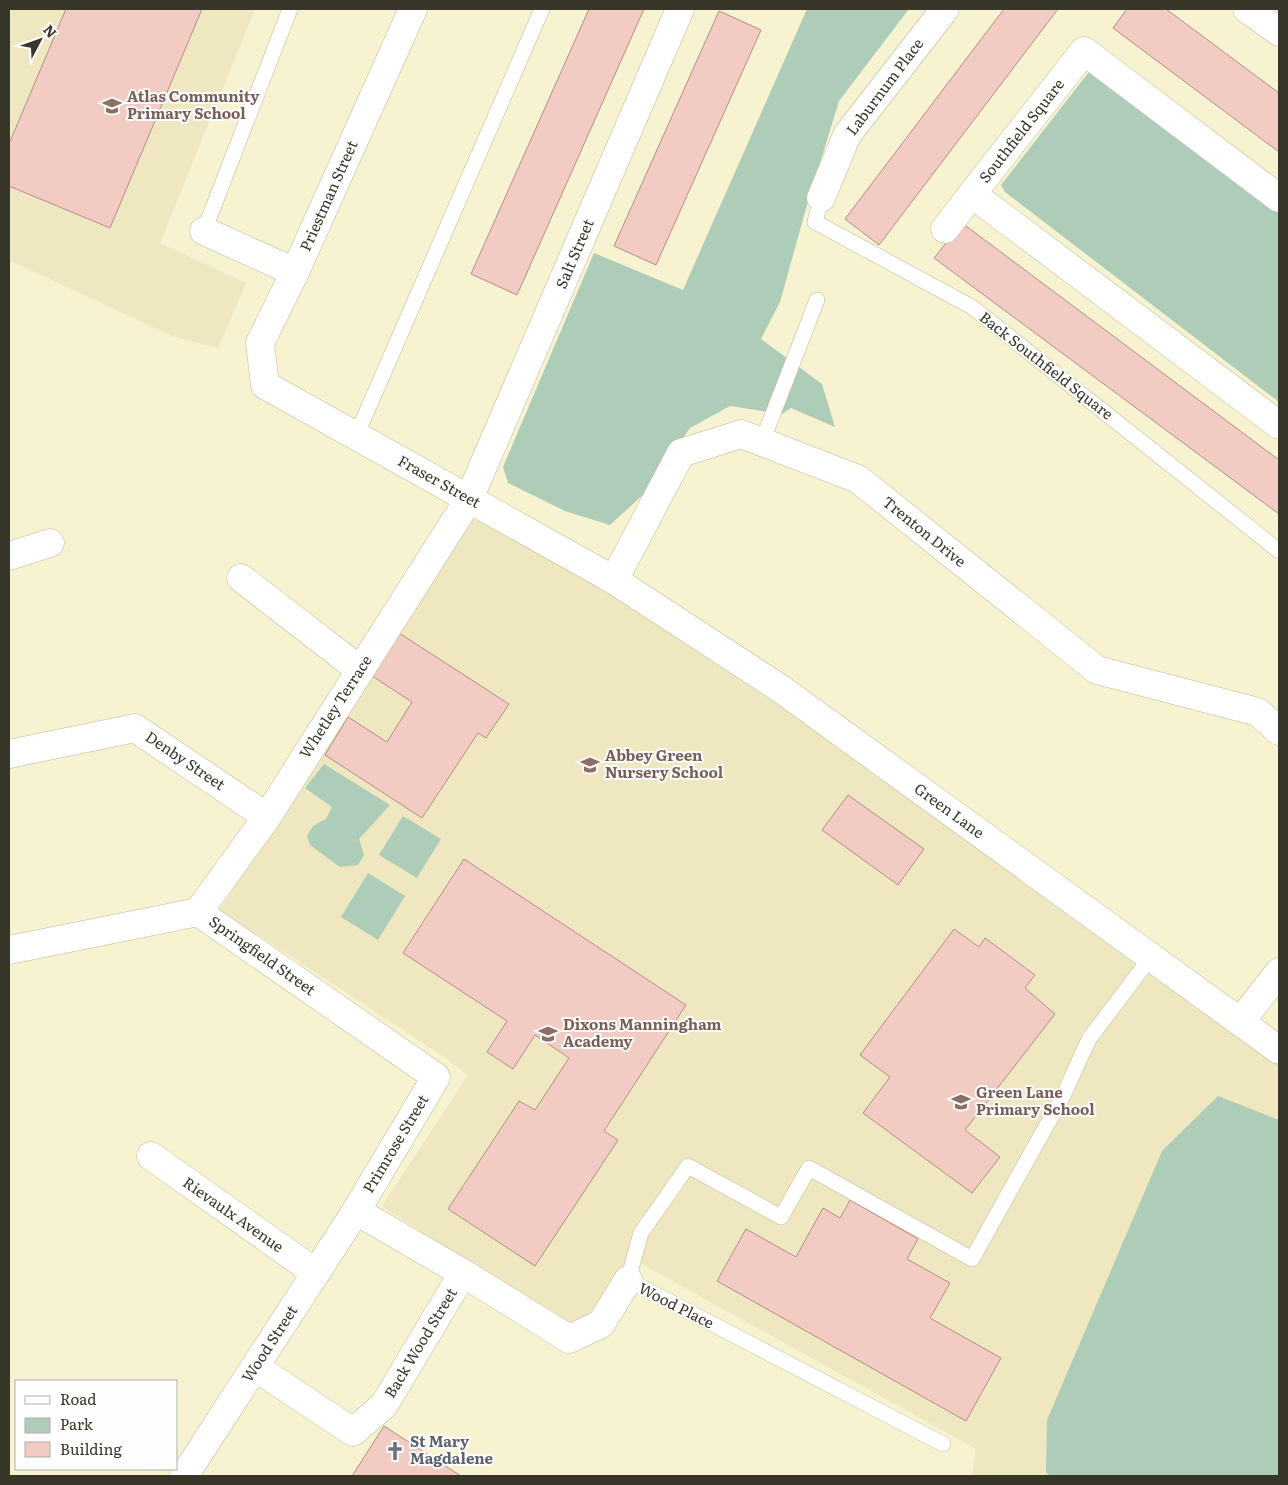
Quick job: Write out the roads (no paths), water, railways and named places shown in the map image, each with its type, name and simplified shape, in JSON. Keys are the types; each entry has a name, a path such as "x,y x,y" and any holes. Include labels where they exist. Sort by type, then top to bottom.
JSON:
{"street":[{"name":"Priestman Street","path":"265,385 260,343 413,9"},
{"name":"Salt Street","path":"470,499 680,9"},
{"name":"Laburnum Place","path":"821,198 847,135 945,9"},
{"path":"1248,9 1279,32"},
{"name":"Southfield Square","path":"1279,198 1084,51 972,194 1279,425"},
{"path":"945,229 972,194"},
{"path":"204,231 294,272"},
{"name":"Fraser Street","path":"265,385 614,580"},
{"name":"Trenton Drive","path":"614,580 681,453 741,434 858,479 1097,670 1258,712 1279,731"},
{"name":"Whetley Terrace","path":"198,912 266,816 470,499"},
{"path":"9,556 50,543"},
{"path":"241,578 360,670"},
{"name":"Green Lane","path":"614,580 781,689 1279,1050"},
{"name":"Denby Street","path":"9,754 135,728 266,816"},
{"name":"Springfield Street","path":"9,950 198,912 436,1077"},
{"path":"1240,1022 1279,972"},
{"name":"Primrose Street","path":"356,1211 436,1077"},
{"name":"Rievaulx Avenue","path":"151,1156 316,1273"},
{"name":"Wood Place","path":"356,1211 463,1273 569,1339 601,1324 628,1280"},
{"name":"Wood Street","path":"184,1476 356,1211"},
{"name":"Back Wood Street","path":"255,1367 353,1432 384,1405 463,1273"}],"lane":[{"path":"204,231 290,9"},
{"path":"356,436 542,9"},
{"name":"Back Southfield Square","path":"821,198 815,222 972,307 1279,551"},
{"path":"762,442 817,300"},
{"path":"628,1280 642,1233 688,1166 782,1217 809,1168 972,1259 1063,1096 1089,1039 1151,957"},
{"name":"Wood Place","path":"628,1280 943,1444"}],"place":[{"name":"Atlas Community Primary School","path":"112,106"},
{"name":"Abbey Green Nursery School","path":"590,765"},
{"name":"Dixons Manningham Academy","path":"548,1034"},
{"name":"Green Lane Primary School","path":"961,1102"},
{"name":"St Mary Magdalene","path":"395,1451"}]}
